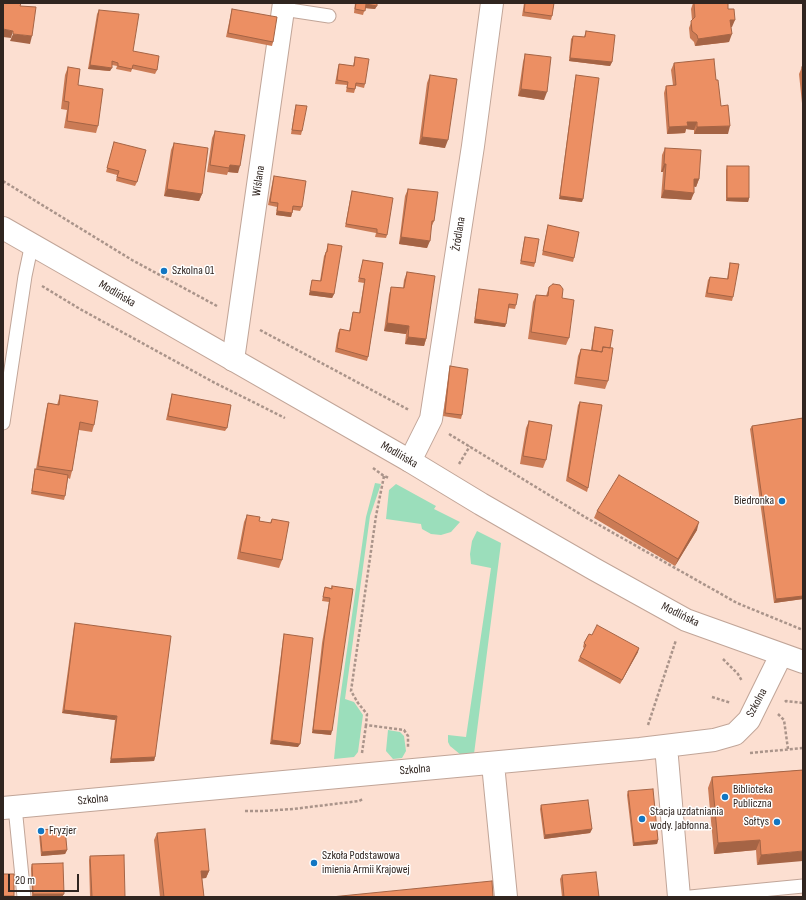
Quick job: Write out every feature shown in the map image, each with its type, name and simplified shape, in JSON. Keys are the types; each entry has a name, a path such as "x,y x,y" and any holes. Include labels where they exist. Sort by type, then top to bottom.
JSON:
{"street":[{"name":"Źródlana","path":"410,461 429,422 473,146 492,3"},
{"name":"Wiślana","path":"233,360 283,6"},
{"name":"Modlińska","path":"3,228 32,243 410,461 594,569 686,620 803,662"},
{"name":"Szkolna","path":"9,808 410,770 493,764 714,740 735,734 749,720 781,655"},
{"path":"666,746 679,897"},
{"path":"493,764 506,897"}],"lane":[{"path":"283,6 329,16"},
{"path":"3,423 25,276 32,243"},
{"path":"9,808 24,897"},
{"path":"690,897 803,886"}],"path":[{"path":"3,181 132,260 429,422 585,517 737,603 803,630"},
{"path":"25,276 80,309 169,358 289,420"},
{"path":"368,465 384,476 390,478"},
{"path":"384,476 376,516 351,691 367,714 366,725 404,730 408,736 410,770"},
{"path":"640,749 676,638 683,641"},
{"path":"721,658 731,665 738,674 757,705 784,720 788,749"},
{"path":"712,697 737,706 786,701 803,703"}],"green space":[{"path":"375,483 381,484 370,516 345,699 354,702 363,715 358,752 354,757 334,759 340,699 366,517"},
{"path":"396,484 436,506 434,509 460,522 451,532 441,535 431,534 422,529 421,524 386,519 389,490"},
{"path":"477,531 501,543 474,754 461,755 450,746 448,742 448,735 466,737 491,568 471,564 470,554 472,541"},
{"path":"388,730 400,732 404,736 406,751 402,758 393,759 386,751"}],"building":[{"path":"3,3 21,3 20,6 36,7 32,36 13,34 13,31 3,29"},
{"path":"356,3 377,3 377,6 366,4 365,11 355,9"},
{"path":"525,3 554,3 552,16 524,12"},
{"path":"694,3 728,3 728,9 734,9 735,20 730,20 732,34 698,39 697,35 692,31 691,21 695,17"},
{"path":"232,9 277,17 273,42 228,33"},
{"path":"99,10 139,14 133,51 159,56 157,70 133,65 132,69 118,66 118,63 112,61 112,68 90,65"},
{"path":"586,31 615,35 612,62 570,58 573,36 585,37"},
{"path":"525,54 551,57 547,92 521,89"},
{"path":"355,57 369,59 365,84 356,83 355,89 347,88 348,82 337,80 339,64 354,66"},
{"path":"714,59 721,106 728,105 730,126 697,127 697,122 687,122 688,126 669,127 666,86 676,85 674,63"},
{"path":"68,67 80,69 78,85 103,89 98,126 67,121 69,102 64,101"},
{"path":"430,75 457,79 448,140 422,137"},
{"path":"576,75 599,78 583,199 560,196"},
{"path":"296,105 307,106 302,131 292,130"},
{"path":"215,131 245,135 240,166 230,165 229,168 210,165"},
{"path":"114,142 146,150 137,182 117,177 119,171 107,168"},
{"path":"174,143 208,148 202,194 167,189"},
{"path":"665,148 701,150 699,179 694,179 694,193 664,190 666,164 664,164"},
{"path":"727,166 749,166 749,198 727,198"},
{"path":"274,176 306,181 302,207 293,206 292,213 277,211 278,203 270,202"},
{"path":"408,189 438,192 434,221 432,221 430,241 401,237"},
{"path":"352,191 393,198 387,235 377,233 377,229 346,224"},
{"path":"548,225 579,232 574,258 543,251"},
{"path":"525,237 539,239 535,263 521,261"},
{"path":"328,244 342,246 334,294 310,291 312,280 321,281"},
{"path":"363,260 383,263 368,357 337,348 340,329 350,331 353,312 360,313 365,279 359,278"},
{"path":"730,263 739,264 733,297 707,293 710,277 728,279"},
{"path":"407,272 435,276 426,339 408,337 409,326 387,323 391,287 404,288"},
{"path":"553,284 560,285 563,289 562,298 574,300 569,338 531,332 536,295 548,296 549,287"},
{"path":"479,289 518,294 516,305 509,304 506,324 475,319"},
{"path":"595,327 613,330 610,348 603,347 602,352 592,350"},
{"path":"603,347 613,348 608,381 576,377 581,349 602,352"},
{"path":"450,366 468,369 462,415 445,413"},
{"path":"172,394 231,405 227,428 168,416"},
{"path":"60,395 98,401 94,425 80,422 72,471 38,466 48,403 59,405"},
{"path":"580,402 602,405 588,488 568,477"},
{"name":"Biedronka","path":"803,418 803,596 776,599 752,426"},
{"path":"529,421 552,425 546,460 523,456"},
{"path":"35,469 68,475 65,496 32,491"},
{"path":"619,475 699,522 678,559 597,511"},
{"path":"247,515 260,517 259,521 271,523 272,519 289,522 282,560 240,552"},
{"path":"332,586 353,589 332,731 313,730 330,598 323,597 325,587 332,589"},
{"path":"75,623 171,636 155,757 111,759 117,716 64,710"},
{"path":"597,625 639,648 622,680 580,657 586,645 584,643 589,634 592,635"},
{"path":"284,634 313,638 300,744 272,740"},
{"path":"803,770 803,851 761,855 760,840 718,843 712,777"},
{"name":"Stacja uzdatniania wody. Jabłonna.","path":"653,789 658,840 634,843 628,791"},
{"path":"588,800 592,829 545,835 541,805"},
{"path":"65,828 67,850 42,852 40,830"},
{"path":"205,829 209,871 201,871 204,897 164,897 157,833"},
{"path":"124,855 125,897 92,897 90,856"},
{"path":"63,863 64,894 33,894 32,864"},
{"path":"596,872 599,897 564,897 562,875"},
{"path":"3,874 14,874 14,896 3,896"},
{"path":"492,881 493,897 331,897"}],"place":[{"name":"Szkolna 01","path":"164,271"},
{"name":"Biedronka","path":"782,501"},
{"name":"Biblioteka Publiczna","path":"725,797"},
{"name":"Stacja uzdatniania wody. Jabłonna.","path":"642,819"},
{"name":"Sołtys","path":"777,822"},
{"name":"Fryzjer","path":"41,831"},
{"name":"Szkoła Podstawowa imienia Armii Krajowej","path":"314,863"}]}
